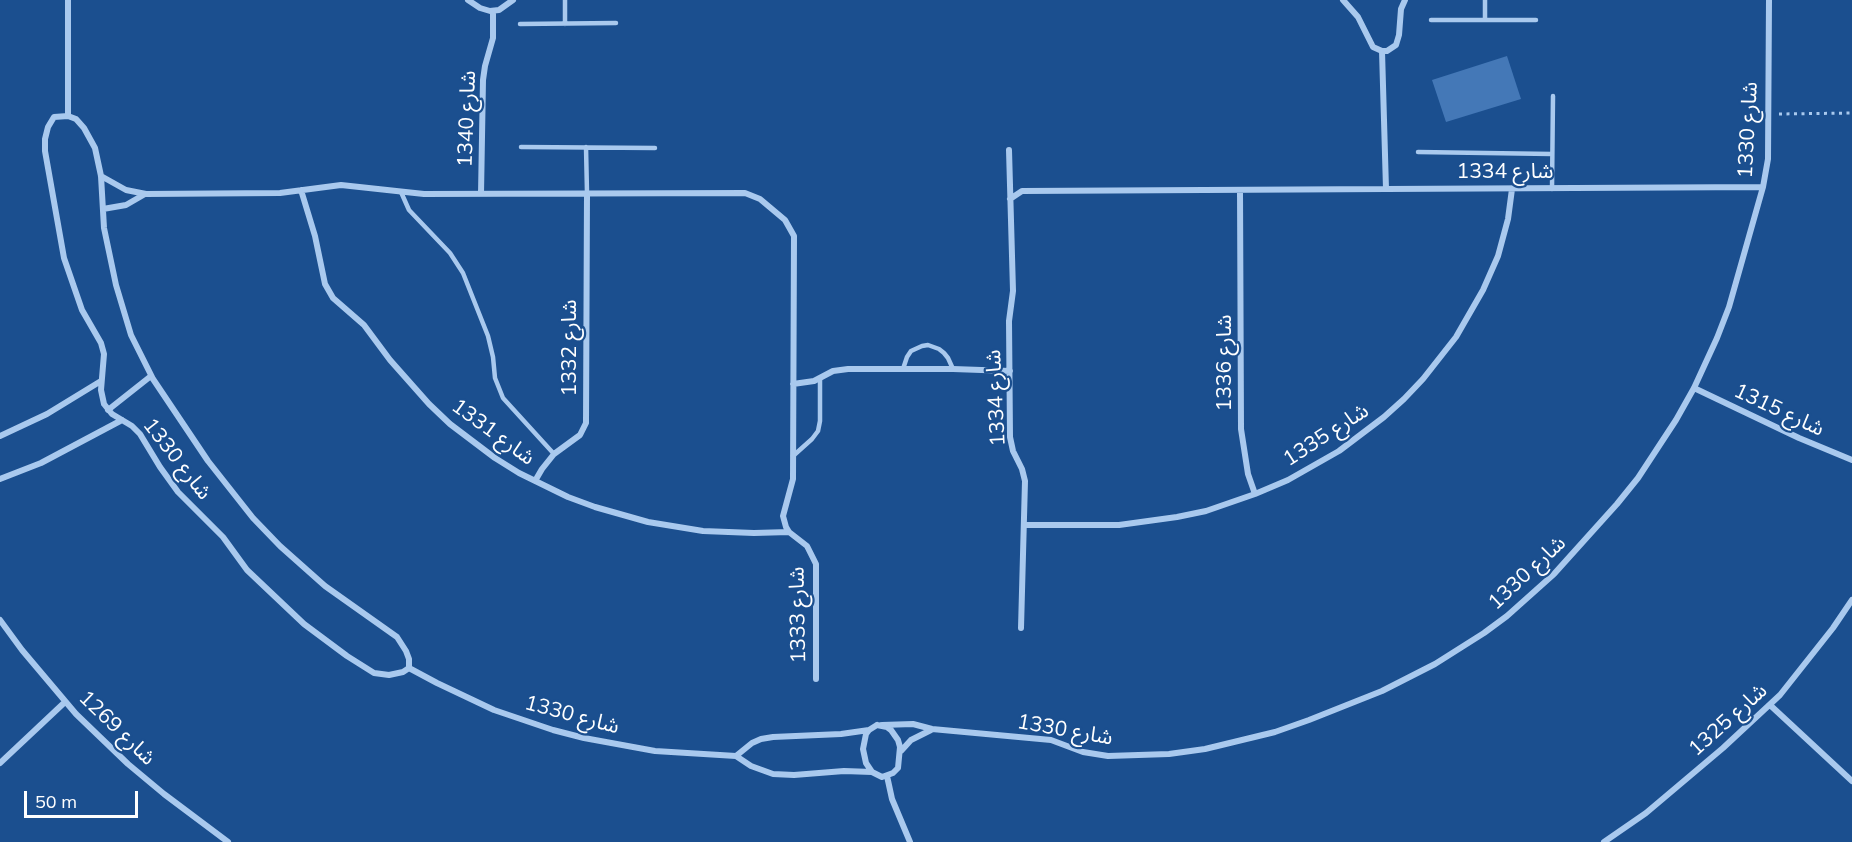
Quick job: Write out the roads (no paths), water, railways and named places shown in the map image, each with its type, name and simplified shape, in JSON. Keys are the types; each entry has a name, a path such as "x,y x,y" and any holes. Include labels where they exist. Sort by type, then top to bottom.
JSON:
{"street":[{"path":"68,0 68,116 54,117 45,139 45,151 64,258 82,310 103,349 102,397 108,410 151,376"},
{"path":"468,0 480,8 492,11 503,8 513,0"},
{"path":"1343,0 1358,17 1373,47 1382,51 1388,51 1396,45 1401,9 1405,0"},
{"name":"شارع 1330","path":"882,725 913,724 932,729 1051,740 1083,752 1108,756 1169,754 1205,749 1275,732 1382,691 1435,664 1507,616 1554,574 1611,512 1638,478 1676,420 1709,356 1729,307 1763,187 1768,159 1769,0"},
{"name":"شارع 1340","path":"481,194 483,80 492,38 492,11"},
{"path":"1382,51 1386,189"},
{"name":"شارع 1330","path":"68,116 76,120 95,148 100,176 104,228 119,295 131,335 151,376 208,461 253,518 325,586 397,637 406,651 409,668"},
{"name":"شارع 1334","path":"1009,150 1013,291 1009,321 1010,437 1024,474 1022,628"},
{"path":"100,176 126,190 146,194 280,193 327,186 355,186 424,194 745,193 760,199 784,220 794,236 792,485 784,510 784,521 789,532"},
{"name":"شارع 1334","path":"1010,200 1022,191 1763,187"},
{"name":"شارع 1335","path":"1025,525 1089,526 1148,522 1206,511 1288,480 1339,451 1384,417 1423,380 1456,337 1491,273 1504,238 1512,189"},
{"name":"شارع 1331","path":"302,190 325,284 333,298 359,319 409,383 450,424 495,458 536,481 595,507 630,518 675,528 730,533 789,532"},
{"name":"شارع 1336","path":"1240,190 1242,230 1241,429 1248,474 1256,494"},
{"name":"شارع 1332","path":"536,481 554,454 580,435 586,423 587,193"},
{"path":"103,209 126,205 146,194"},
{"path":"793,384 820,378 840,369 1010,371"},
{"path":"0,436 47,414 101,381"},
{"name":"شارع 1315","path":"1694,388 1809,443 1852,460"},
{"name":"شارع 1330","path":"108,410 140,434 178,492 223,537 247,570 304,624 347,656 375,673 389,675 409,668"},
{"path":"0,479 41,463 122,420"},
{"name":"شارع 1333","path":"789,532 807,546 816,564 816,680"},
{"name":"شارع 1325","path":"1604,842 1646,813 1770,705 1833,628 1852,600"},
{"name":"شارع 1269","path":"0,620 65,702 128,764 228,842"},
{"name":"شارع 1330","path":"409,668 494,710 554,730 614,745 655,751 736,756 751,766 773,774 794,776 844,771 872,772"},
{"path":"0,763 65,702"},
{"path":"1770,705 1852,781"},
{"path":"736,756 761,739 841,734 868,730 882,725 895,734 901,751 898,768 887,776 882,777 872,772 866,764 863,749 868,730"},
{"path":"901,751 911,740 932,729"},
{"path":"887,776 892,799 910,842"}],"lane":[{"path":"565,0 565,24"},
{"path":"1485,0 1485,20"},
{"path":"1431,20 1536,20"},
{"path":"520,24 616,23"},
{"path":"1552,189 1553,96"},
{"path":"521,147 655,148"},
{"path":"586,147 587,193"},
{"path":"1418,152 1552,154"},
{"path":"401,192 413,215 450,253 463,273 488,336 495,378 502,398 554,454"},
{"path":"903,369 911,351 928,345 944,353 953,369"},
{"path":"793,456 818,431 820,378"}]}
